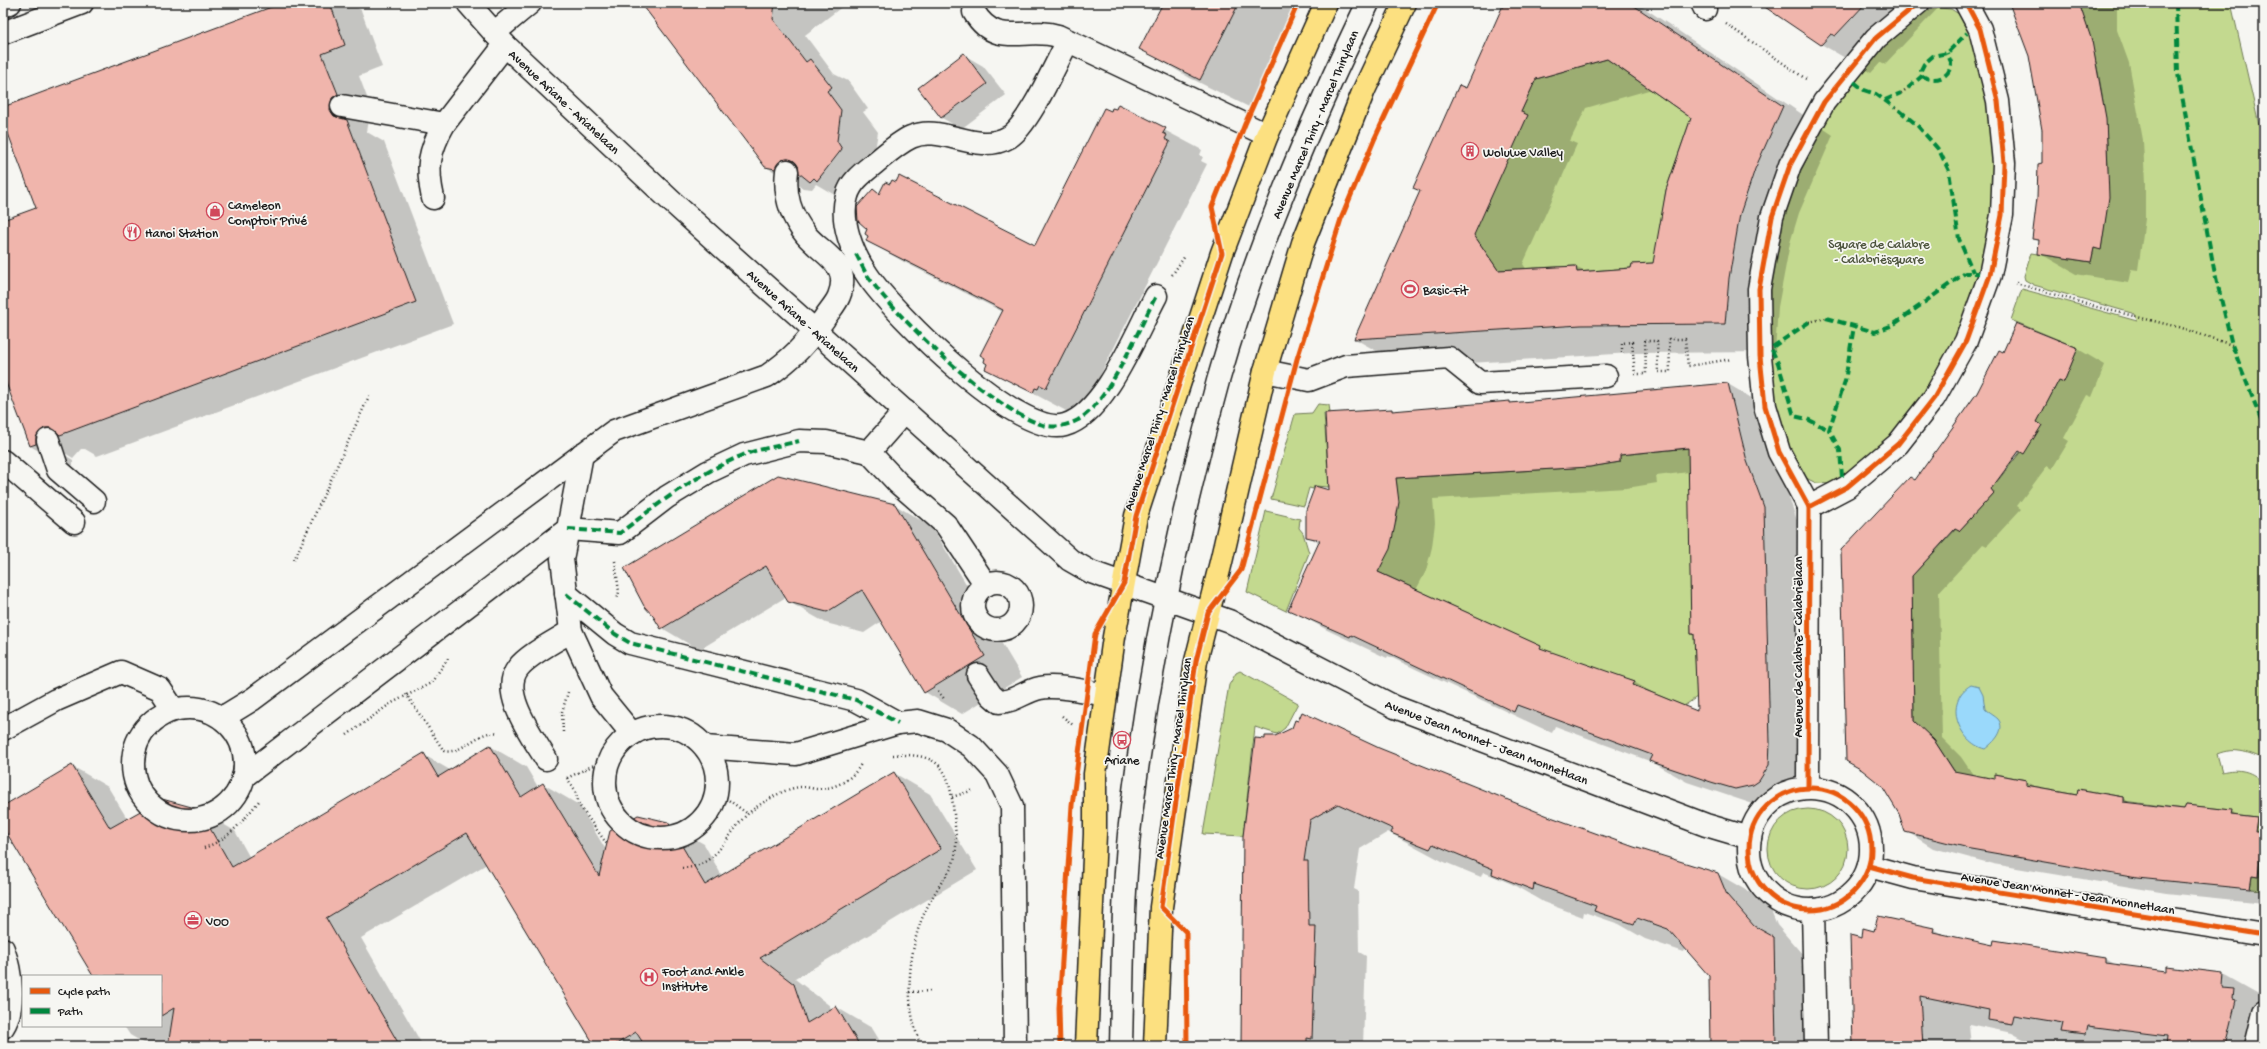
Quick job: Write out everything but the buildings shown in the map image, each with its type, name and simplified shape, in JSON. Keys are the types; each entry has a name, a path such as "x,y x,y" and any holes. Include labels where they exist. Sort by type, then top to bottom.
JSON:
{"main road":[{"name":"Avenue Marcel Thiry - Marcel Thirylaan","path":"1086,1046 1095,834 1095,774 1106,695 1136,516 1184,364 1222,253 1267,135 1326,3"},
{"name":"Avenue Marcel Thiry - Marcel Thirylaan","path":"1156,1046 1161,907 1196,661 1265,371 1303,243 1364,90 1405,3"}],"street":[{"path":"3,6 10,3"},
{"path":"3,33 82,3"},
{"name":"Avenue Ariane - Arianelaan","path":"468,3 500,39 670,200 1070,560 1085,570 1166,598"},
{"path":"433,198 428,178 429,164 434,144 444,124 500,39 530,3"},
{"name":"Avenue Marcel Thiry - Marcel Thirylaan","path":"1121,1046 1125,900 1132,809 1154,661 1179,534 1217,388 1238,318 1266,237 1296,160 1368,3"},
{"name":"Avenue de Calabre - Calabriëlaan","path":"1808,787 1809,507 1779,452 1765,406 1760,356 1759,289 1772,217 1790,165 1824,102 1876,38 1918,3"},
{"path":"1809,507 1847,487 1898,444 1934,398 1966,340 1990,275 2002,215 2004,163 1998,101 1980,29 1966,3"},
{"path":"974,12 981,23 992,31 1019,35 1047,32 1267,135"},
{"path":"1068,41 1026,118 1012,135 997,143 980,144 924,134 912,136 895,147 858,177 850,186 845,206 848,235 867,275 884,296 928,342 965,375 1026,418 1040,425 1052,427 1065,426 1080,419 1095,406 1110,385 1156,296"},
{"path":"342,106 444,124"},
{"path":"222,718 253,699 614,431 766,376 789,361 815,331 839,297 842,278 836,262 806,235 792,214 787,200 785,187 787,170"},
{"path":"1265,371 1309,380 1346,366 1449,358 1480,383 1606,376"},
{"path":"869,452 905,411"},
{"path":"48,440 58,470 94,500"},
{"path":"244,777 568,530 618,533 667,497 708,472 744,455 799,441 840,444 869,452 898,483 946,525 986,585"},
{"path":"582,454 562,559 571,631 602,696 632,734"},
{"path":"3,462 74,522"},
{"path":"566,594 605,626 630,643 856,700 898,723"},
{"name":"Avenue Jean Monnet - Jean Monnetlaan","path":"1166,598 1229,620 1395,707 1706,825 1750,838"},
{"path":"546,759 514,703 512,684 518,668 571,631"},
{"path":"3,729 56,700 120,672 160,689 174,710"},
{"path":"978,675 991,695 999,702 1009,702 1027,692 1042,687 1106,695"},
{"path":"191,708 201,709 222,718 234,730 242,744 245,760 244,777 237,793 226,806 212,815 196,819 178,819 163,814 150,804 139,790 134,774 133,757 138,741 146,727 159,716 174,710 191,708"},
{"path":"705,747 796,754 898,723 918,721 947,730 971,746 997,774 1012,806 1015,1046"},
{"path":"663,725 679,728 689,733 705,747 714,762 717,778 716,791 709,810 698,823 684,833 673,836 651,837 635,832 626,825 612,808 606,792 605,775 618,745 632,734 646,727 663,725"},
{"path":"1808,787 1833,792 1844,798 1858,811 1868,828 1870,841 1869,866 1861,883 1848,897 1831,906 1813,910 1795,908 1778,901 1764,890 1754,874 1749,856 1750,838 1755,822 1764,808 1782,795 1792,790 1808,787"},
{"name":"Avenue Jean Monnet - Jean Monnetlaan","path":"1869,866 1913,878 2264,935"},
{"path":"1813,910 1816,1046"},
{"path":"3,949 7,960 11,1004 3,1027"},
{"path":"2256,1046 2264,1013"}],"path":[{"path":"1709,11 1810,82"},
{"path":"1901,93 1908,88"},
{"path":"1895,108 1899,110"},
{"path":"1990,275 2093,306 2178,327 2232,345"},
{"path":"1809,322 1826,318"},
{"path":"1606,376 1623,375 1622,343 1632,342 1635,374 1646,374 1646,341 1656,340 1658,372 1670,372 1669,339 1684,339 1688,366 1739,358"},
{"path":"294,560 370,394"},
{"path":"605,626 616,604 619,592 615,552 618,533"},
{"path":"563,737 562,712 566,698 570,686 585,662"},
{"path":"406,694 444,751 450,752 460,749 489,733 497,732 500,735"},
{"path":"889,755 918,756 932,760 944,769 950,782 955,827 955,859 951,869 927,906 918,931 911,960 910,992 912,1018 921,1046"},
{"path":"682,868 694,868 708,861 724,847 737,825 748,814 786,790 804,787 818,789 846,782 855,774 866,759"},
{"path":"567,778 594,765 609,763"},
{"path":"563,776 567,778 575,790 579,805 607,844"},
{"path":"716,791 748,814"},
{"path":"910,992 932,991"}],"green space":[{"path":"2079,3 2231,3 2264,147 2264,759 2241,751 2229,751 2217,754 2222,772 2233,770 2245,771 2255,776 2264,785 2263,890 2250,889 2252,876 2259,877 2263,832 2255,831 2257,818 2231,815 2231,810 2186,805 2184,809 2123,801 2123,797 2078,789 2077,794 2026,785 2026,780 1996,774 1995,779 1955,772 1934,740 1914,721 1912,576 1956,529 1959,531 1994,493 1991,489 2042,425 2037,422 2059,380 2064,382 2078,348 2011,320 2022,289 2137,321 2135,314 2034,285 2025,280 2024,276 2031,253 2091,262 2094,248 2101,249 2107,187 2108,156 2106,125 2096,64 2089,33"},
{"name":"Square de Calabre - Calabriësquare","path":"1939,8 1951,9 1962,16 1967,24 1981,65 1995,135 1993,213 1977,285 1948,359 1910,417 1851,475 1830,484 1816,483 1804,477 1788,456 1774,406 1766,325 1777,232 1798,172 1824,119 1870,58 1923,11"},
{"path":"1607,59 1691,118 1666,190 1655,263 1632,264 1631,268 1577,272 1575,266 1498,270 1469,228 1527,115 1521,112 1536,79"},
{"path":"1318,404 1329,405 1330,412 1324,413 1329,487 1314,486 1313,489 1309,488 1304,506 1271,499 1295,414 1312,413"},
{"path":"1690,448 1691,634 1694,634 1696,675 1704,692 1684,706 1633,685 1635,681 1538,652 1540,646 1378,572 1392,538 1397,503 1396,478 1589,467 1620,462 1620,455"},
{"path":"1266,511 1300,519 1299,528 1303,533 1309,553 1286,611 1247,592"},
{"path":"1240,671 1298,703 1285,728 1277,734 1255,727 1243,836 1203,834 1229,685 1236,673"},
{"path":"1800,809 1816,809 1837,820 1848,841 1848,857 1837,878 1816,889 1800,889 1786,883 1779,878 1774,871 1768,857 1768,841 1774,827 1779,820 1786,815"}],"water":[{"path":"1971,685 1979,687 1983,695 1985,709 1998,719 2001,727 1998,736 1985,749 1975,745 1967,738 1961,730 1957,720 1956,710 1958,701 1962,692"}],"marked path":[{"path":"2176,3 2178,74 2214,269 2232,345 2264,427"},
{"path":"1908,88 1922,76 1921,70 1924,64 1933,56 1947,53 1967,33"},
{"path":"1922,76 1937,79 1945,75 1948,72 1951,62 1947,53"},
{"path":"1854,82 1864,90 1876,94 1895,108"},
{"path":"1885,100 1901,93"},
{"path":"1899,110 1917,125 1939,150 1949,171 1959,239 1973,272"},
{"path":"856,254 867,275 881,293 899,314 946,360 997,400 1020,415 1045,426 1055,427 1069,424 1078,420 1090,411 1112,382 1156,296"},
{"path":"1826,318 1875,332 1893,325 1965,273 1979,273"},
{"path":"1809,322 1771,348 1778,363 1794,416 1807,419 1829,430"},
{"path":"1842,477 1840,450 1829,430 1845,381 1854,326"},
{"path":"568,529 620,533 679,490 710,471 743,455 799,441"},
{"path":"566,594 615,634 630,643 856,700 898,723"}],"cycle path":[{"path":"1060,1046 1059,1008 1072,805 1095,634 1124,583 1136,516 1222,253 1212,207 1245,124 1298,3"},
{"path":"1187,1046 1186,932 1161,907 1196,661 1208,613 1241,570 1297,359 1341,219 1374,140 1438,3"},
{"path":"1808,787 1809,507 1779,452 1765,406 1760,356 1759,289 1772,217 1790,165 1824,102 1876,38 1918,3"},
{"path":"1809,507 1847,487 1898,444 1934,398 1966,341 1990,275 2002,215 2004,163 1998,101 1980,29 1966,3"},
{"path":"1810,788 1822,789 1833,793 1844,798 1853,806 1861,815 1866,826 1870,837 1871,849 1870,861 1866,872 1861,883 1853,892 1844,900 1833,905 1822,909 1810,910 1798,909 1787,905 1776,900 1767,892 1759,883 1754,872 1750,861 1749,849 1750,837 1754,826 1759,815 1767,806 1776,798 1787,793 1798,789 1810,788"},
{"path":"1869,866 1913,878 2264,935"}],"place":[{"name":"Woluwe Valley","path":"1470,151"},
{"name":"Cameleon Comptoir Privé","path":"215,211"},
{"name":"Hanoi Station","path":"132,232"},
{"name":"Basic-Fit","path":"1410,289"},
{"name":"Ariane","path":"1122,740"},
{"name":"VOO","path":"193,920"},
{"name":"Foot and Ankle Institute","path":"649,977"}]}
